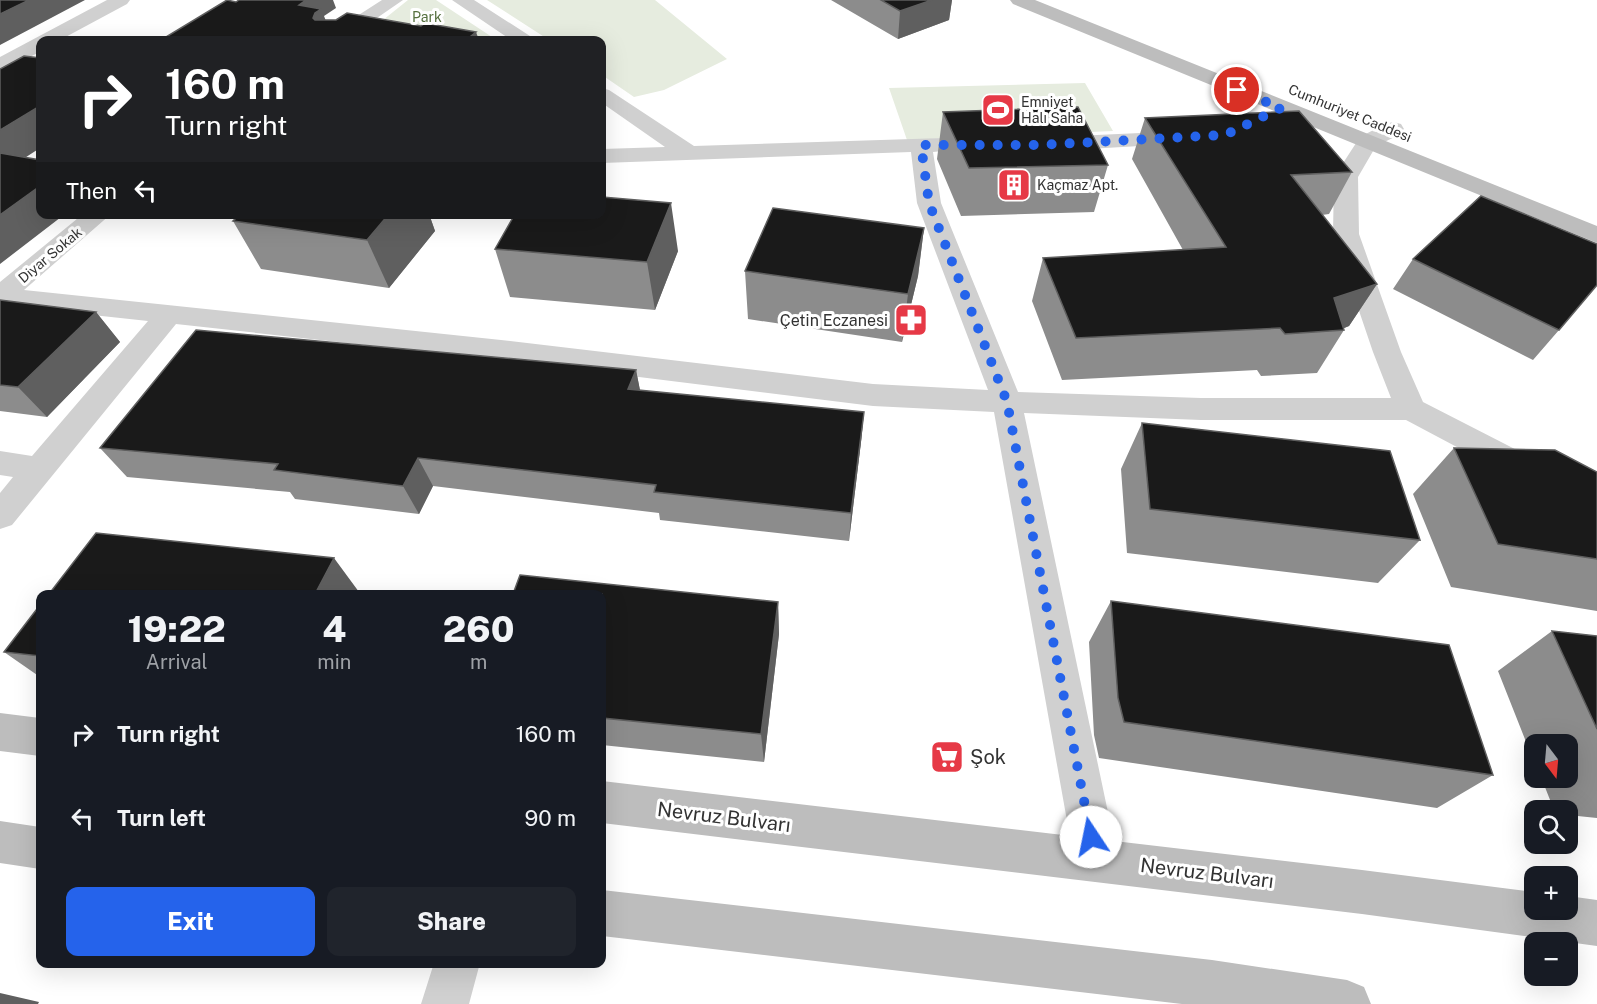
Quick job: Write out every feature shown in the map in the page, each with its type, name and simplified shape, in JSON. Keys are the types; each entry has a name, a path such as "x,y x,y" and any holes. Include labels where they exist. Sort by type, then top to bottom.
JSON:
{"main road":[{"path":"1019,0 1281,108 1387,133 1597,235"},
{"name":"Cumhuriyet Caddesi","path":"1071,0 1329,104"},
{"path":"0,732 36,736"},
{"name":"Nevruz Bulvarı","path":"606,802 1362,892 1597,923"},
{"path":"0,842 36,847"},
{"path":"606,913 1212,984 1347,1004"}],"street":[{"path":"54,36 121,0"},
{"path":"339,36 394,0"},
{"path":"461,0 517,36"},
{"path":"0,65 36,46"},
{"path":"606,97 688,152"},
{"path":"1253,122 1281,108"},
{"path":"1387,133 1346,177 1346,234 1387,352 1411,409"},
{"path":"1027,145 1202,137"},
{"path":"921,145 929,203 1007,402 1096,860"},
{"path":"606,156 968,145"},
{"name":"Diyar Sokak","path":"0,296 93,219"},
{"path":"0,296 501,350 873,395 1201,409 1411,409 1597,506"},
{"path":"0,516 169,315"},
{"path":"0,463 40,469"},
{"path":"445,1004 456,968"}],"green space":[{"name":"Park","path":"408,0 436,0 490,36 432,36 373,28"},
{"path":"487,0 655,0 727,59 664,90 634,97 606,78 606,36 543,36"},
{"name":"Emniyet Halı Saha","path":"1085,83 1113,131 907,140 889,88"}],"building":[{"path":"0,0 29,0 0,14"},
{"path":"227,0 236,2 239,0 306,0 299,5 321,9 315,13 313,18 315,20 336,20 347,13 421,26 425,23 476,32 471,36 168,36"},
{"path":"881,0 932,0 900,11"},
{"path":"24,56 36,58 36,108 0,130 0,69"},
{"path":"1078,107 1108,165 969,168 943,112"},
{"path":"1299,111 1352,172 1291,175 1377,284 1334,298 1344,330 1285,334 1280,328 1076,338 1043,258 1226,247 1145,118"},
{"path":"0,153 36,159 36,189 0,215"},
{"path":"1481,196 1597,244 1597,285 1559,330 1413,259"},
{"path":"606,197 671,203 647,262 495,249 512,219 606,219"},
{"path":"773,208 924,228 908,294 745,271"},
{"path":"235,219 385,219 367,240 233,221"},
{"path":"0,300 96,312 18,387 0,385"},
{"path":"196,330 636,370 628,389 864,412 851,513 654,492 656,485 418,458 403,486 274,470 278,464 100,448"},
{"path":"1142,423 1390,451 1420,540 1150,509"},
{"path":"1454,448 1555,450 1597,472 1597,559 1498,544"},
{"path":"96,533 334,558 317,590 52,590"},
{"path":"520,575 778,602 761,734 606,718 606,590 514,590"},
{"path":"1111,601 1449,645 1493,775 1124,722 1118,698"},
{"path":"36,610 36,656 4,652"},
{"path":"1552,631 1597,636 1597,729"}],"place":[{"name":"Emniyet Halı Saha","path":"998,110"},
{"name":"Kaçmaz Apt.","path":"1014,185"},
{"name":"Çetin Eczanesi","path":"911,320"},
{"name":"Şok","path":"947,757"}],"route":[{"path":"1091,837 1007,402 929,203 921,145 1039,145 1225,135 1281,108 1237,90"}]}
